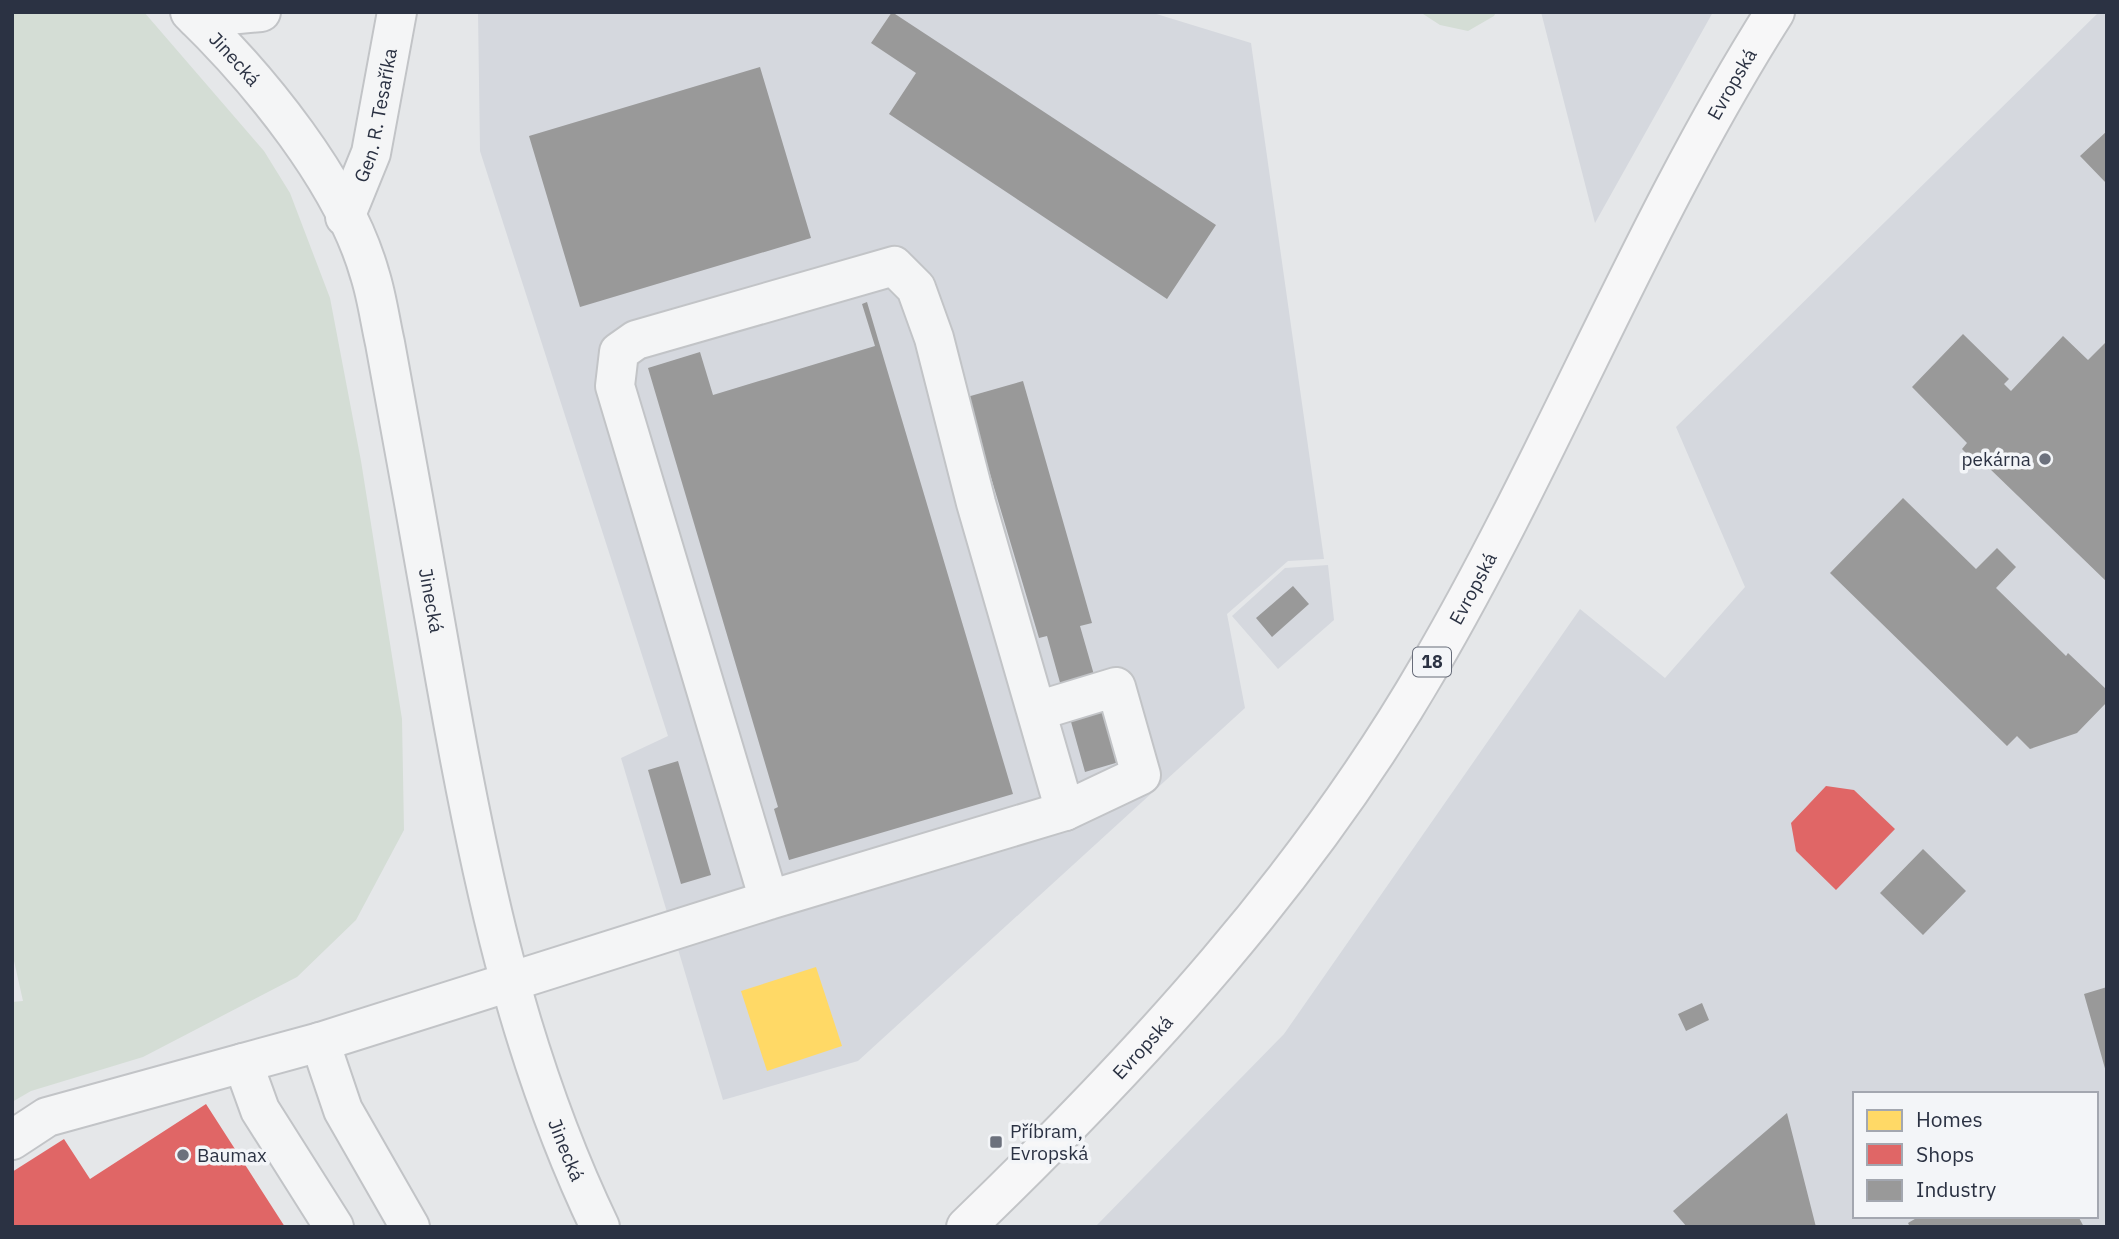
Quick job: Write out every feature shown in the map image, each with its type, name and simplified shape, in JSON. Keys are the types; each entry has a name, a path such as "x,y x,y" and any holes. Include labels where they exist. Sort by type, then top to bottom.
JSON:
{"main road":[{"name":"Evropská","path":"966,1227 1142,1051 1307,854 1429,667 1512,514 1677,185 1775,12"}],"street":[{"path":"193,15 261,12"},
{"name":"Gen. R. Tesaříka","path":"345,217 371,153 397,12"},
{"name":"Jinecká","path":"193,15 247,70 292,127 345,217 370,274 385,343 476,849 509,983 545,1101 600,1227"},
{"path":"769,901 615,386 618,352 636,340 894,266 903,272 916,288 934,338 976,503 1065,811"},
{"path":"12,1140 47,1117 320,1042 1065,811 1141,775 1115,687 1037,711"},
{"path":"320,1042 343,1110 410,1227"},
{"path":"243,1063 260,1110 334,1227"}],"shaded area":[{"path":"12,12 144,12 264,151 290,193 330,298 361,461 402,719 404,830 356,920 297,977 143,1057 31,1091 12,1102 12,1002 23,1001 12,952"},
{"path":"478,12 1150,12 1251,43 1324,559 1288,561 1227,614 1245,708 858,1061 723,1100 621,758 668,736 480,151"},
{"path":"1420,12 1496,12 1494,16 1468,31 1440,25"},
{"path":"1541,12 1713,12 1595,223"},
{"path":"2099,12 2107,12 2107,1227 1095,1227 1284,1034 1580,609 1665,678 1745,587 1676,427"},
{"path":"1328,565 1334,620 1278,669 1232,616 1285,568"}],"building: Homes":[{"path":"816,967 842,1046 767,1071 741,991"}],"building: Shops":[{"path":"1826,786 1854,790 1895,829 1836,890 1796,851 1791,823"},
{"name":"Baumax","path":"206,1104 285,1227 12,1227 12,1172 64,1139 90,1179"}],"building: Industry":[{"path":"892,12 1216,225 1167,299 889,114 916,73 871,43"},
{"path":"760,67 811,238 580,307 529,136"},
{"path":"2107,131 2107,184 2080,156"},
{"path":"867,302 1013,794 789,860 774,809 778,807 648,368 700,352 713,395 875,346 862,304"},
{"name":"pekárna","path":"1963,334 2009,379 2004,384 2011,391 2063,336 2088,360 2107,341 2107,582 1988,467 1990,465 1981,456 1975,462 1962,449 1967,443 1912,387"},
{"path":"1023,381 1092,623 1080,626 1119,762 1085,772 1047,636 1039,638 967,397"},
{"path":"1903,498 1976,569 1997,548 2016,567 1996,588 2066,656 2068,653 2107,690 2107,702 2077,733 2030,749 2017,736 2007,746 1830,573"},
{"path":"1293,586 1309,604 1272,637 1256,618"},
{"path":"678,761 711,875 681,884 648,770"},
{"path":"1923,849 1966,891 1923,935 1880,893"},
{"path":"2107,987 2107,1072 2106,1072 2084,994"},
{"path":"1702,1003 1709,1020 1686,1031 1678,1014"},
{"path":"1787,1113 1816,1227 1687,1227 1673,1211"},
{"path":"1917,1218 2079,1218 2084,1227 1910,1227 1908,1223"}],"place":[{"name":"pekárna","path":"2045,459"},
{"name":"Příbram, Evropská","path":"996,1142"},
{"name":"Baumax","path":"183,1155"}]}
